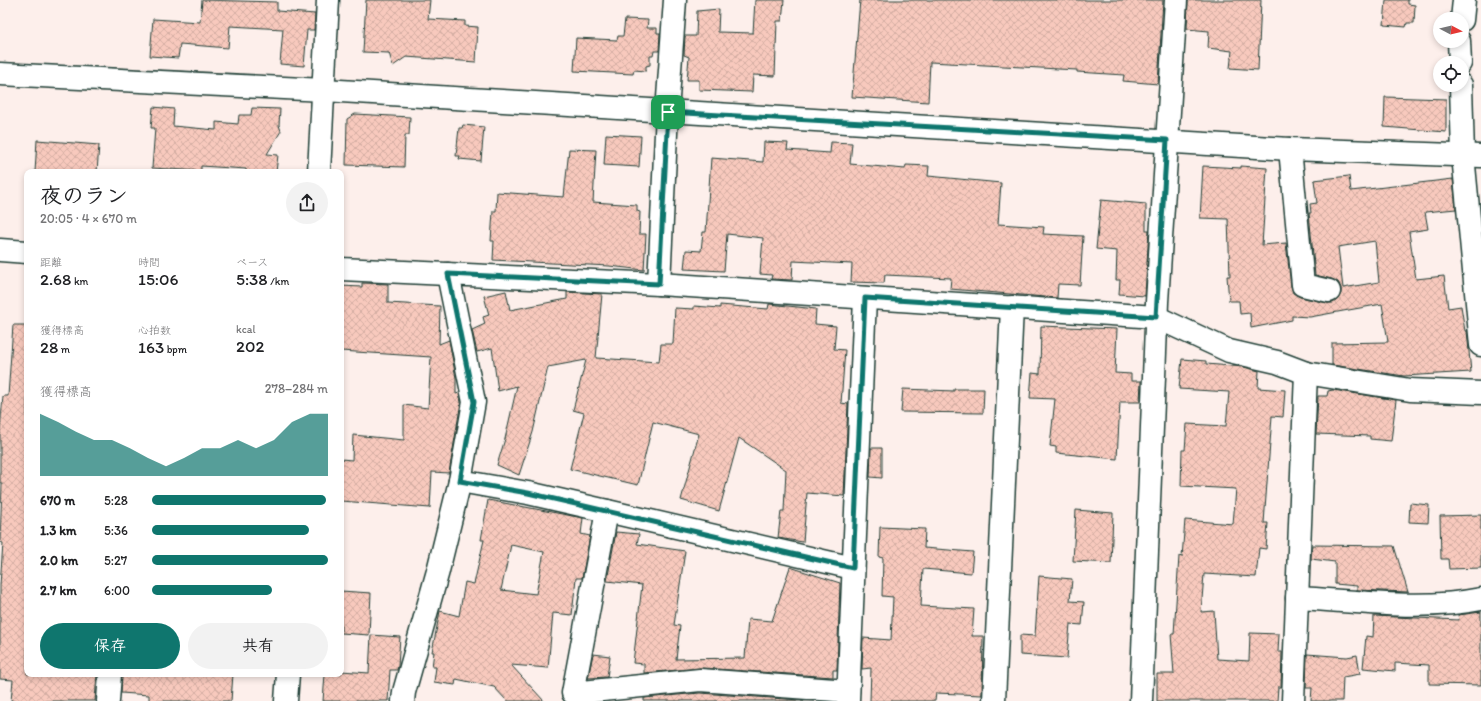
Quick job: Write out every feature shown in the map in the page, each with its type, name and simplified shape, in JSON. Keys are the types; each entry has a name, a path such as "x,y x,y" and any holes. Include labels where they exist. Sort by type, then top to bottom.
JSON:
{"street":[{"path":"319,169 328,0"},
{"path":"659,284 675,0"},
{"path":"1141,701 1156,317 1176,0"},
{"path":"1463,12 1464,0"},
{"path":"0,74 324,90 668,112 1167,140 1290,149 1472,156"},
{"path":"1461,92 1472,156 1481,345"},
{"path":"1290,149 1303,285 1329,291"},
{"path":"0,250 24,252"},
{"path":"344,269 659,284 1156,317 1229,351 1277,362 1306,373 1410,390 1481,393"},
{"path":"403,701 404,692 438,571 460,481 474,402 448,274"},
{"path":"607,511 573,693 700,680 848,696 865,298"},
{"path":"994,701 1012,307"},
{"path":"1293,701 1306,373"},
{"path":"460,481 528,493 853,568"},
{"path":"1297,598 1416,604 1467,602 1481,599"},
{"path":"108,701 110,677"},
{"path":"286,701 288,677"}],"building":[{"path":"202,0 277,2 277,11 315,14 314,30 307,30 304,66 280,64 283,29 230,26 228,48 180,44 178,58 150,56 153,19 200,22"},
{"path":"366,0 430,0 428,19 465,21 465,26 478,27 476,62 406,57 393,66 389,53 363,52"},
{"path":"755,0 784,0 782,21 777,21 775,76 753,75 752,92 699,90 699,80 687,80 689,57 684,55 685,36 696,36 697,11 719,9 718,32 753,33"},
{"path":"860,0 1163,0 1158,84 1123,81 1124,75 1077,72 1077,70 930,62 928,102 852,97"},
{"path":"1188,0 1261,0 1258,70 1230,68 1232,51 1208,48 1209,31 1187,29"},
{"path":"1386,0 1408,0 1408,4 1415,5 1414,23 1407,23 1406,27 1384,25"},
{"path":"625,19 648,20 647,28 657,28 657,33 660,33 659,51 654,51 653,56 650,56 650,65 646,66 646,71 634,70 633,74 574,71 576,38 617,40 618,36 623,36"},
{"path":"1385,97 1446,99 1446,132 1384,127"},
{"path":"153,107 174,109 173,126 216,130 216,122 238,124 239,115 251,115 252,108 280,109 279,125 281,131 267,154 278,155 276,169 246,169 201,166 201,169 152,168 155,128 151,128"},
{"path":"355,114 410,117 409,135 405,135 404,167 346,165 347,119"},
{"path":"463,125 484,127 481,161 459,159 460,156 456,156 459,128 462,128"},
{"path":"606,134 641,136 639,167 604,165"},
{"path":"37,140 99,145 97,169 35,169"},
{"path":"764,142 788,143 787,150 830,153 831,142 852,143 850,164 905,169 906,165 929,166 928,176 1001,183 998,224 1044,227 1043,234 1083,236 1080,285 1058,284 1057,298 950,289 951,278 885,275 884,283 851,282 852,264 793,261 792,280 771,279 772,275 760,274 763,238 727,234 724,271 684,269 686,250 701,251 703,232 706,232 711,158 763,162"},
{"path":"569,149 596,150 593,202 637,205 637,211 640,212 639,234 646,234 644,270 609,266 493,260 494,241 491,241 493,211 496,211 497,192 564,197"},
{"path":"1203,166 1267,168 1262,245 1286,243 1293,293 1300,297 1333,303 1338,299 1341,293 1341,288 1338,282 1315,275 1309,213 1311,213 1310,204 1317,203 1314,180 1349,176 1351,191 1453,179 1456,209 1425,212 1428,229 1409,232 1416,279 1444,276 1448,308 1461,306 1465,331 1467,331 1471,372 1404,376 1332,365 1332,343 1388,342 1382,304 1310,317 1292,316 1292,320 1251,328 1250,313 1240,314 1239,301 1229,301 1227,276 1230,276 1228,219 1200,218","holes":["1375,241 1379,282 1343,288 1338,247"]},
{"path":"1101,200 1146,204 1146,230 1149,230 1145,296 1119,294 1120,280 1116,280 1117,251 1096,249"},
{"path":"362,283 388,284 388,303 440,306 439,344 449,340 456,378 456,394 459,393 461,402 449,473 432,472 430,508 344,501 344,459 352,460 353,435 404,440 404,405 428,408 431,357 344,351 344,286 362,287"},
{"path":"506,291 510,310 567,299 567,292 602,294 596,358 659,362 661,344 673,344 675,308 694,309 694,306 720,308 720,305 768,309 769,304 816,309 815,324 836,326 834,349 845,350 841,403 848,404 844,496 807,493 803,542 778,538 781,511 784,511 786,470 739,438 719,511 681,500 699,434 653,422 638,485 570,469 584,413 573,410 586,360 548,367 533,432 519,475 497,465 505,439 517,386 498,391 492,348 477,352 472,330 485,324 483,317 489,315 484,296"},
{"path":"13,325 24,325 24,677 97,677 95,701 11,701 13,680 0,679 0,585 3,543 0,542 2,483 0,483 0,430 3,396 8,396"},
{"path":"1041,326 1117,329 1115,373 1131,374 1131,381 1141,381 1140,402 1120,402 1117,459 1056,453 1056,447 1050,446 1055,399 1030,398 1032,373 1040,374"},
{"path":"1182,359 1206,361 1206,364 1244,367 1259,371 1258,388 1285,390 1283,417 1272,416 1264,523 1268,523 1266,549 1259,548 1256,577 1204,574 1201,612 1214,611 1217,659 1249,661 1250,633 1279,634 1278,652 1282,652 1281,687 1278,687 1277,701 1157,701 1157,674 1174,674 1171,634 1174,634 1179,556 1182,557 1185,520 1233,524 1236,489 1181,486 1182,450 1185,450 1187,424 1226,426 1229,392 1179,389"},
{"path":"903,389 954,391 954,389 984,389 983,413 901,412"},
{"path":"1333,390 1396,400 1391,441 1370,439 1370,436 1316,434 1318,396 1327,396 1328,391"},
{"path":"871,448 882,448 882,478 870,477"},
{"path":"488,500 583,518 581,534 590,536 582,578 576,578 572,615 553,613 548,668 511,665 544,701 507,701 494,687 456,679 455,685 434,682 436,667 432,667 434,652 432,652 440,611 459,616 465,582 474,584 484,540 481,540","holes":["511,545 544,552 536,594 501,590"]},
{"path":"1410,503 1429,505 1428,523 1409,522"},
{"path":"1076,510 1113,513 1111,563 1073,561"},
{"path":"1481,515 1481,568 1449,569 1448,559 1441,559 1440,516"},
{"path":"880,527 925,529 924,548 973,552 971,573 923,569 921,606 974,609 972,636 983,636 982,695 936,693 935,701 870,701 871,668 862,669 863,638 891,640 893,597 882,596 883,558 879,557"},
{"path":"616,532 639,534 637,544 685,551 674,625 680,626 676,659 745,658 748,619 772,621 790,567 840,583 837,670 833,670 833,677 701,668 644,673 644,664 633,663 642,585 607,581"},
{"path":"1312,545 1394,546 1408,592 1357,590 1357,586 1335,584 1335,562 1311,559"},
{"path":"1039,576 1072,579 1070,601 1084,602 1082,625 1070,624 1067,658 1020,655 1020,635 1035,636"},
{"path":"344,591 371,593 369,635 344,633"},
{"path":"1481,612 1481,685 1429,684 1429,665 1395,663 1395,671 1363,668 1366,636 1373,637 1374,616 1459,620 1458,615"},
{"path":"371,635 400,637 397,670 390,670 388,701 323,701 325,677 344,677 344,671 369,673"},
{"path":"593,654 610,656 607,677 588,678"},
{"path":"1307,654 1347,657 1357,655 1360,674 1343,677 1342,701 1311,701 1312,688 1306,688"},
{"path":"122,677 233,677 231,701 149,701 149,695 121,693"},
{"path":"700,693 814,701 644,701 644,698"}],"route":[{"path":"668,112 1167,140 1156,317 865,298 853,568 528,493 460,481 474,402 448,274 659,284 668,112"}]}
